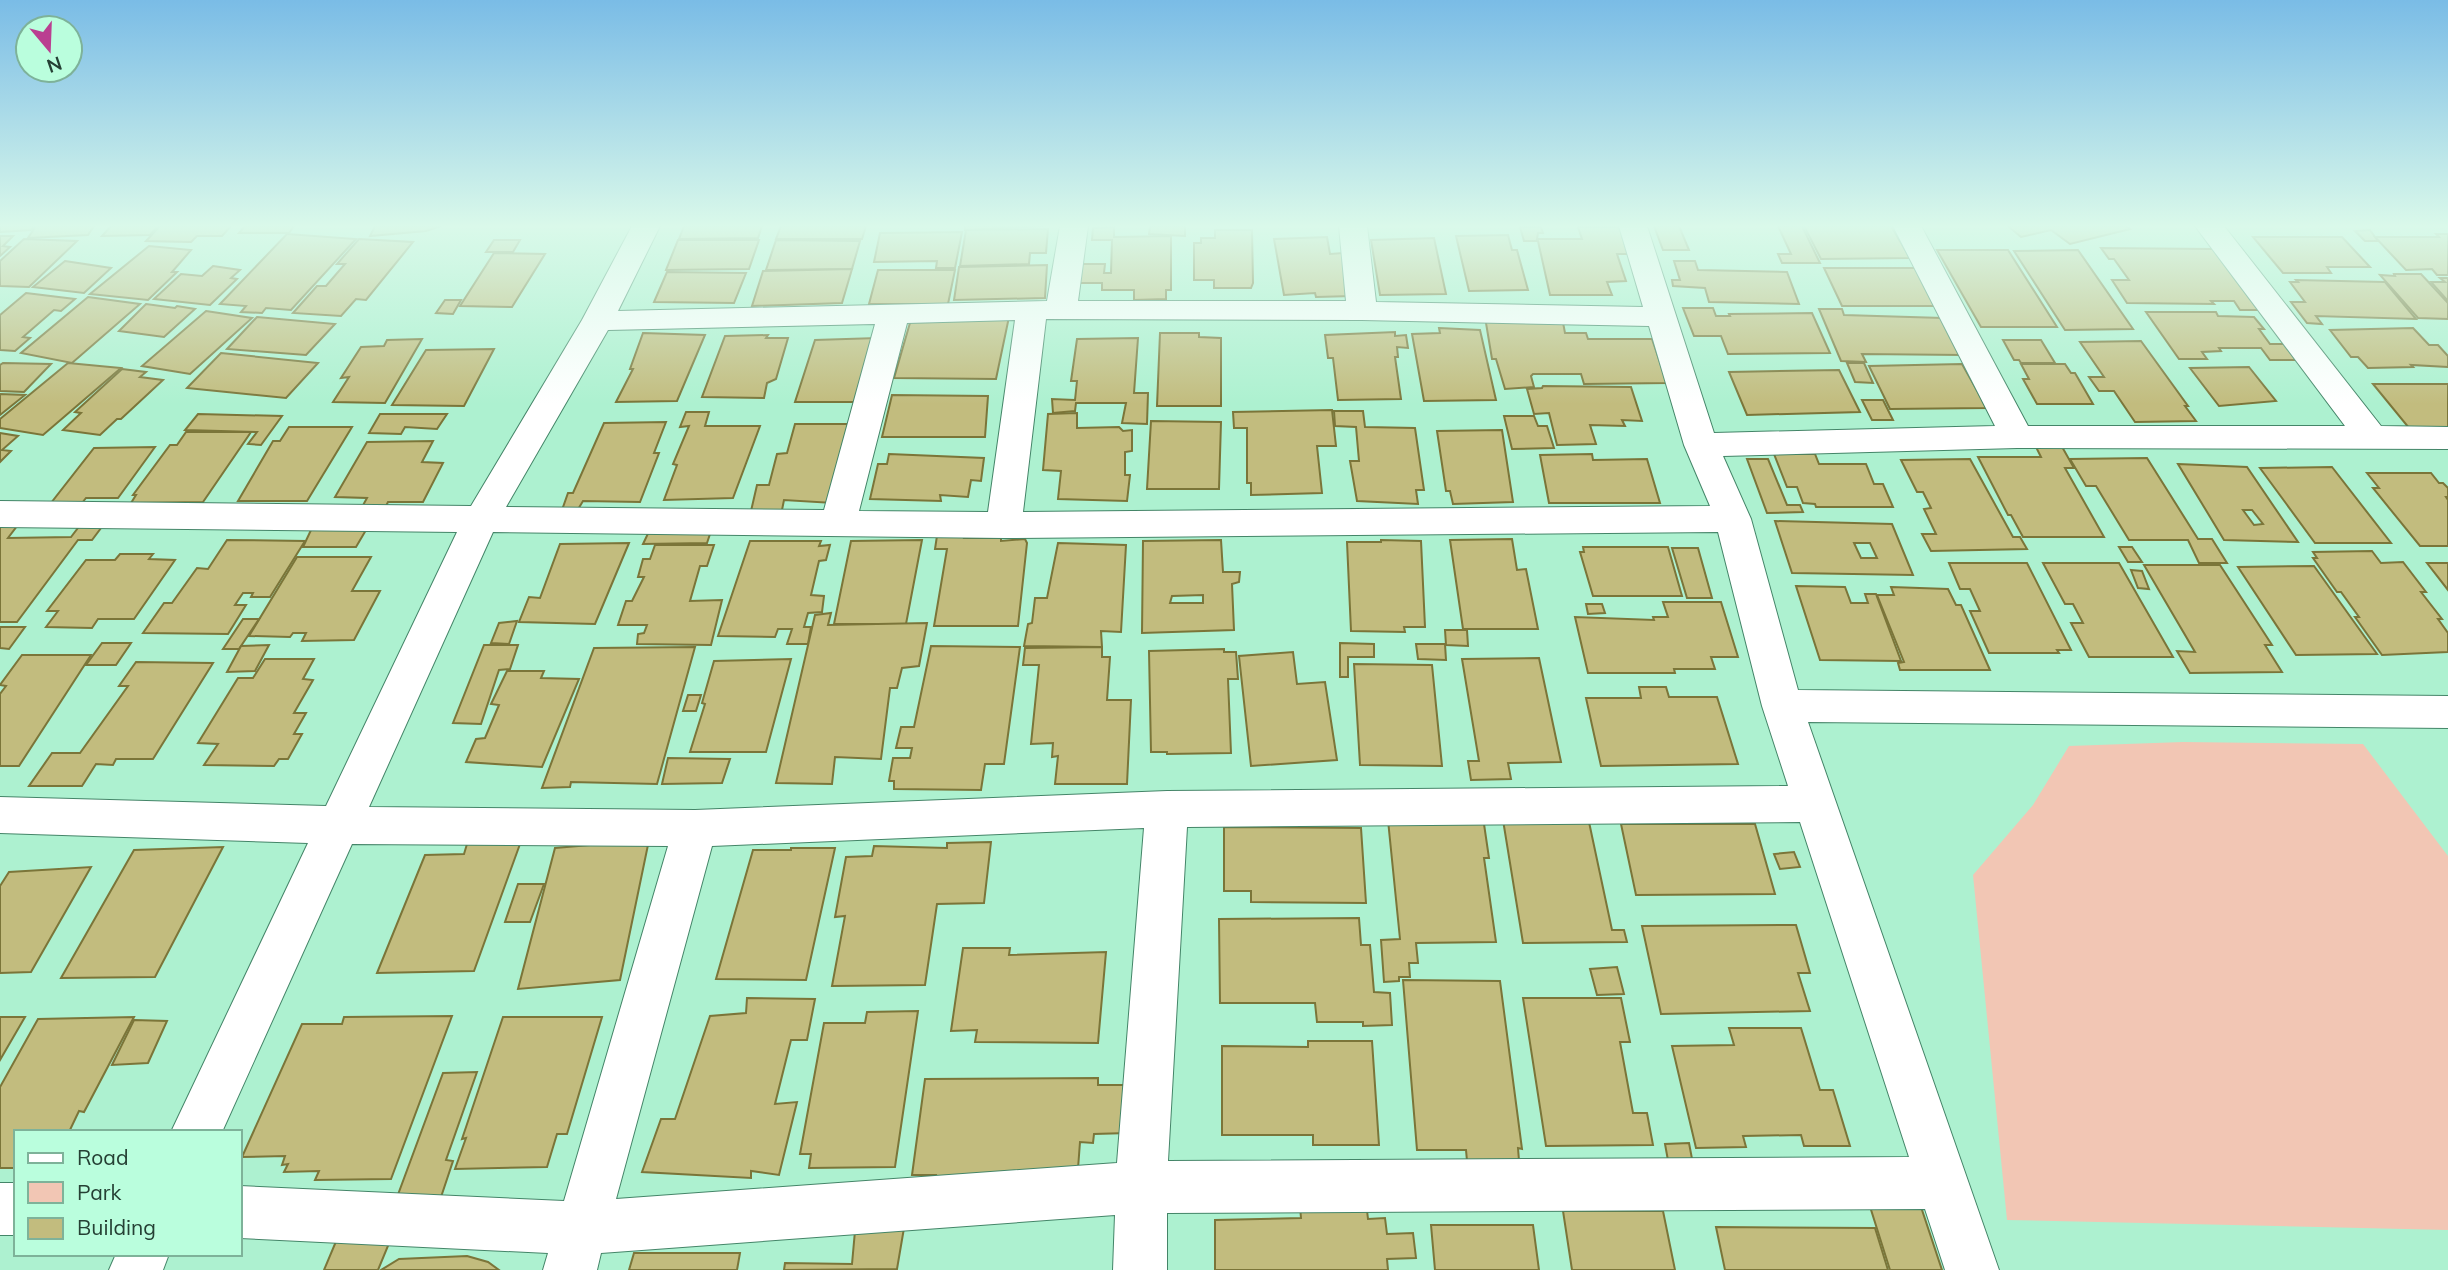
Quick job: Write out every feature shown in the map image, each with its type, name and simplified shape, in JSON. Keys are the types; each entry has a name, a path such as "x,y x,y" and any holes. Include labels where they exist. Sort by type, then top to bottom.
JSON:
{"street":[{"path":"197,1130 481,519 616,285"},
{"path":"1004,525 1046,310 1054,285"},
{"path":"1359,285 1362,311"},
{"path":"1652,285 1702,445 1733,519 1782,706 1972,1270"},
{"path":"1938,285 2017,437"},
{"path":"2255,285 2373,439"},
{"path":"598,320 688,322 1046,310 1362,311 1662,317"},
{"path":"838,523 894,313"},
{"path":"1702,445 2017,437 2448,439"},
{"path":"0,514 1004,525 1733,519"},
{"path":"1782,706 2448,712"},
{"path":"0,815 338,825 695,828 1167,809 1815,804"},
{"path":"1140,1270 1141,1187 1167,809"},
{"path":"575,1249 695,828"},
{"path":"242,1212 575,1249 1141,1187 1942,1183"}],"green space":[{"path":"2183,742 2363,744 2448,856 2448,1230 2007,1220 1973,875 2033,805 2069,746"}],"building":[{"path":"0,285 31,285 29,287"},
{"path":"35,285 92,285 84,293 33,287"},
{"path":"101,285 163,285 148,300 90,294"},
{"path":"169,285 230,285 210,305 154,299"},
{"path":"238,285 314,285 291,310 266,308 262,313 241,312 246,306 220,304"},
{"path":"378,285 366,300 356,299 341,316 293,313 317,286"},
{"path":"473,285 526,285 512,307 460,306"},
{"path":"661,285 741,285 734,303 654,302"},
{"path":"759,285 847,285 842,303 752,306"},
{"path":"874,285 952,285 948,304 869,304"},
{"path":"956,285 1046,285 1045,298 954,300"},
{"path":"1102,285 1171,285 1171,290 1166,290 1166,299 1134,300 1134,290 1102,290"},
{"path":"1214,285 1252,285 1251,288 1214,288"},
{"path":"1282,285 1350,285 1352,296 1316,297 1315,293 1284,295"},
{"path":"1378,285 1444,285 1446,294 1380,295"},
{"path":"1468,285 1527,285 1528,290 1469,291"},
{"path":"1548,285 1608,285 1612,295 1550,295"},
{"path":"1792,285 1799,304 1709,302 1705,288 1673,286"},
{"path":"1832,285 1925,285 1936,306 1842,306"},
{"path":"1957,285 2030,285 2057,327 1981,327"},
{"path":"2036,285 2103,285 2133,329 2065,330"},
{"path":"2115,285 2241,285 2260,310 2240,310 2234,301 2211,301 2214,304 2127,303"},
{"path":"2292,285 2388,285 2416,319 2316,316 2322,324 2307,323 2291,302 2305,302"},
{"path":"2389,285 2431,285 2448,303 2448,319 2418,318"},
{"path":"2434,285 2448,285 2448,301"},
{"path":"26,293 75,299 61,311 54,310 23,337 30,338 15,351 0,350 0,315"},
{"path":"88,297 140,304 72,363 21,353"},
{"path":"445,300 461,300 453,314 436,313"},
{"path":"146,304 195,309 164,337 119,331"},
{"path":"1683,308 1713,308 1716,316 1812,313 1830,353 1728,354 1721,336 1694,336"},
{"path":"1819,309 1842,309 1844,315 1943,318 1963,355 1862,354 1866,362 1841,361"},
{"path":"206,311 252,318 190,374 142,366"},
{"path":"2146,312 2216,312 2218,316 2254,317 2264,329 2259,329 2270,344 2292,344 2304,360 2270,360 2261,348 2219,348 2221,351 2202,352 2207,359 2179,359"},
{"path":"912,316 1009,317 996,379 894,378"},
{"path":"257,317 335,324 306,355 227,349"},
{"path":"1485,317 1562,317 1565,333 1586,333 1588,339 1652,339 1667,383 1584,384 1581,374 1533,374 1531,376 1534,387 1505,389 1496,359 1492,359"},
{"path":"1439,328 1480,330 1496,400 1424,401 1412,334 1440,333"},
{"path":"2413,328 2429,345 2438,345 2448,356 2448,367 2411,365 2413,367 2368,368 2358,357 2351,357 2330,330"},
{"path":"1395,332 1395,336 1406,335 1408,348 1397,347 1398,357 1395,357 1401,399 1338,400 1333,358 1328,358 1325,335"},
{"path":"643,333 705,335 677,401 616,402 633,369 630,369"},
{"path":"1160,333 1199,333 1199,337 1221,338 1221,406 1157,406"},
{"path":"768,335 766,338 788,338 776,379 767,383 764,398 702,397 725,336"},
{"path":"877,338 859,402 795,402 815,340"},
{"path":"1138,338 1134,393 1148,393 1147,424 1122,423 1126,403 1076,403 1075,411 1053,413 1052,399 1075,400 1077,381 1071,381 1077,339"},
{"path":"422,339 385,403 333,402 349,377 341,378 361,347 384,346 387,340"},
{"path":"2003,340 2041,340 2055,363 2021,363 2014,360"},
{"path":"2141,341 2196,421 2135,422 2114,391 2099,391 2089,377 2104,377 2080,342"},
{"path":"494,349 464,406 392,405 426,350"},
{"path":"221,353 318,363 286,398 187,388"},
{"path":"68,363 121,368 43,435 0,428 0,419"},
{"path":"1847,363 1864,363 1873,383 1855,382"},
{"path":"51,364 24,392 0,391 0,365"},
{"path":"1962,364 1987,408 1890,409 1869,366"},
{"path":"2021,364 2065,364 2071,373 2075,373 2093,404 2037,404 2023,379 2029,379"},
{"path":"2249,367 2276,401 2219,406 2190,368"},
{"path":"122,369 146,372 140,377 163,380 100,435 63,430 81,413 75,412"},
{"path":"1839,370 1860,412 1747,415 1729,372"},
{"path":"2373,384 2448,384 2448,428 2409,428"},
{"path":"1543,386 1631,387 1642,421 1622,420 1625,426 1590,425 1596,444 1557,445 1549,413 1534,414 1527,389"},
{"path":"0,394 25,395 0,415"},
{"path":"892,395 988,396 985,437 882,437"},
{"path":"1862,400 1883,400 1893,420 1872,420"},
{"path":"1332,410 1336,446 1317,446 1322,493 1251,495 1251,483 1247,483 1247,428 1234,428 1233,412"},
{"path":"1334,411 1363,411 1365,427 1415,428 1424,490 1416,490 1418,504 1357,501 1350,461 1359,461 1356,427 1335,426"},
{"path":"686,412 709,412 705,426 760,426 733,498 664,500 677,465 673,464 689,426 680,427"},
{"path":"1077,413 1077,428 1119,427 1123,431 1132,430 1132,451 1125,452 1125,475 1130,475 1127,501 1058,499 1061,471 1043,470 1048,414"},
{"path":"198,414 282,416 261,445 248,444 257,432 185,430"},
{"path":"380,414 447,414 437,429 405,427 401,434 369,433"},
{"path":"1504,416 1534,416 1538,426 1547,426 1554,448 1512,449"},
{"path":"1151,421 1221,422 1219,489 1147,489"},
{"path":"666,422 654,453 659,453 640,502 583,501 577,511 562,510 568,493 573,493 604,423"},
{"path":"795,424 854,424 833,503 784,500 782,510 751,511 757,485 769,485 777,454 787,453"},
{"path":"289,427 352,427 307,501 238,501 273,441 280,441"},
{"path":"1502,430 1513,502 1453,504 1450,491 1446,491 1437,431"},
{"path":"186,432 251,432 203,502 131,503 136,495 133,495 170,445 177,445"},
{"path":"0,433 18,436 2,450 11,451 0,462"},
{"path":"433,441 422,462 443,463 423,502 388,502 385,508 362,507 367,498 335,497 367,442"},
{"path":"2035,445 2061,445 2074,468 2065,468 2104,537 2023,537 2011,515 2008,515 1978,457 2041,457"},
{"path":"155,447 118,498 86,498 82,503 51,503 94,448"},
{"path":"889,454 984,458 981,481 971,480 968,497 940,495 941,501 870,499 878,464 887,464"},
{"path":"1592,454 1593,460 1647,459 1660,503 1549,503 1540,455"},
{"path":"1774,454 1815,454 1819,464 1866,464 1874,484 1883,484 1893,507 1816,507 1815,504 1803,503 1797,487 1787,487"},
{"path":"2147,458 2198,539 2212,539 2227,563 2199,563 2188,540 2129,540 2096,486 2086,486 2070,459"},
{"path":"1747,459 1768,459 1787,505 1800,505 1803,512 1767,513"},
{"path":"1970,459 2013,537 2020,537 2027,549 1931,551 1922,534 1936,534 1924,509 1931,508 1923,492 1917,492 1901,460"},
{"path":"2178,464 2247,467 2298,542 2224,540","holes":["2243,510 2252,510 2263,524 2254,525"]},
{"path":"2332,467 2391,543 2315,543 2260,468"},
{"path":"2367,473 2431,473 2439,483 2443,483 2448,488 2448,546 2420,546 2373,488 2379,488"},
{"path":"1775,521 1892,524 1913,575 1792,573","holes":["1854,543 1870,543 1877,558 1861,558"]},
{"path":"0,522 17,526 8,538 71,537 81,524 104,524 92,540 78,540 17,622 0,622"},
{"path":"653,523 713,525 707,543 643,544"},
{"path":"966,528 964,538 1001,538 1001,541 1025,539 1027,543 1018,626 934,626 947,549 935,549 938,529"},
{"path":"311,530 366,530 356,547 303,547"},
{"path":"1512,539 1517,570 1526,569 1538,629 1463,629 1450,540"},
{"path":"227,540 305,541 270,597 251,597 253,593 243,593 235,605 246,605 228,634 143,633 164,603 172,603 197,568 208,569"},
{"path":"922,540 906,624 834,624 851,541"},
{"path":"1221,540 1223,572 1240,572 1239,582 1232,584 1234,630 1142,633 1143,541","holes":["1203,595 1203,603 1170,603 1172,596"]},
{"path":"750,541 821,541 819,546 830,545 826,560 819,561 811,595 824,596 822,612 808,613 804,627 811,627 808,644 787,644 792,629 778,629 775,637 718,636"},
{"path":"1421,541 1425,627 1404,627 1405,632 1351,631 1347,542"},
{"path":"629,543 595,624 519,622 529,597 540,598 560,544"},
{"path":"1058,543 1126,545 1121,632 1101,631 1102,647 1024,646 1028,624 1032,623 1035,598 1047,598"},
{"path":"655,545 714,545 707,566 700,566 690,601 722,600 711,645 637,644 638,634 644,633 647,625 618,625 626,601 632,601 644,577 638,577 643,559 650,559"},
{"path":"1583,547 1668,547 1682,596 1593,596 1580,552 1584,552"},
{"path":"2119,547 2132,547 2142,562 2128,562"},
{"path":"1672,548 1698,548 1712,598 1687,598"},
{"path":"2372,551 2381,563 2403,562 2426,592 2421,592 2442,619 2438,619 2448,633 2448,652 2382,655 2355,617 2359,617 2313,558 2317,558 2313,552"},
{"path":"120,554 153,554 149,559 175,560 134,619 98,619 92,628 46,627 58,611 47,611 86,560 115,560"},
{"path":"297,557 371,557 352,591 380,591 354,640 302,641 306,633 293,633 290,637 249,636"},
{"path":"1949,563 2027,563 2071,650 2057,650 2059,653 1989,653 1970,611 1980,611 1970,589 1960,589"},
{"path":"2043,563 2119,563 2173,657 2089,657 2071,623 2083,623 2073,604 2065,604"},
{"path":"2427,563 2448,563 2448,590"},
{"path":"2144,565 2220,565 2272,645 2265,645 2282,672 2190,673 2177,651 2195,652"},
{"path":"2314,566 2377,654 2296,655 2238,567"},
{"path":"2131,570 2142,571 2149,589 2138,588"},
{"path":"1796,586 1845,587 1851,603 1868,603 1865,594 1876,594 1901,661 1820,660"},
{"path":"1891,587 1948,589 1956,605 1961,605 1990,670 1900,670 1898,663 1904,662 1877,595 1894,595"},
{"path":"1663,602 1721,602 1738,657 1711,657 1715,669 1674,669 1675,673 1588,673 1575,617 1654,620 1653,617 1668,617"},
{"path":"1586,604 1602,604 1605,613 1588,614"},
{"path":"831,613 828,625 927,623 919,666 902,668 897,688 890,688 881,759 835,757 832,784 776,783 815,615"},
{"path":"243,619 259,619 239,649 223,649"},
{"path":"517,621 509,644 491,643 499,623"},
{"path":"0,627 25,627 9,649 0,648"},
{"path":"1445,630 1467,630 1468,646 1446,645"},
{"path":"102,643 131,643 116,665 86,665"},
{"path":"1340,643 1374,644 1374,657 1348,657 1348,677 1340,677"},
{"path":"1416,644 1445,644 1446,660 1418,659"},
{"path":"269,645 255,671 227,672 241,646"},
{"path":"484,645 518,645 510,669 499,670 481,724 453,723"},
{"path":"931,646 1020,647 1004,764 985,764 981,790 894,789 894,781 889,781 893,758 910,758 912,748 896,748 901,727 914,727"},
{"path":"695,647 657,784 571,782 570,787 542,788 594,648"},
{"path":"1102,647 1102,657 1110,657 1107,700 1131,700 1127,784 1055,784 1058,756 1052,757 1053,743 1031,744 1039,665 1023,665 1025,648"},
{"path":"1224,649 1224,652 1236,652 1238,679 1228,679 1231,753 1151,752 1149,651"},
{"path":"1293,652 1297,684 1325,682 1337,760 1251,766 1239,656"},
{"path":"22,655 91,655 19,766 0,766 0,694 6,686 0,685"},
{"path":"1539,658 1561,762 1508,763 1511,779 1471,780 1468,761 1479,761 1462,659"},
{"path":"265,659 314,659 303,679 313,680 294,713 306,713 294,734 302,734 288,759 279,759 274,766 204,765 218,744 198,743 238,678 253,678"},
{"path":"791,659 766,752 690,752 705,704 702,703 714,661"},
{"path":"136,662 213,663 153,759 116,759 113,765 96,764 82,786 29,786 52,753 80,753 128,686 119,686"},
{"path":"1354,664 1432,665 1442,766 1360,765"},
{"path":"507,671 544,671 541,678 579,679 542,767 466,762 476,739 485,738 499,705 491,704"},
{"path":"1639,687 1666,687 1669,697 1717,697 1738,764 1601,766 1586,698 1641,698"},
{"path":"688,695 701,695 696,711 683,711"},
{"path":"668,758 730,759 722,783 662,784"},
{"path":"1586,808 1612,930 1624,930 1627,942 1523,943 1503,820"},
{"path":"1388,820 1484,824 1489,858 1484,858 1496,942 1416,943 1418,963 1409,963 1410,977 1384,982 1381,940 1400,939"},
{"path":"1621,824 1755,824 1775,894 1636,895"},
{"path":"1224,827 1361,828 1366,903 1251,902 1251,891 1224,891"},
{"path":"649,840 620,980 518,989 555,848"},
{"path":"991,842 984,903 937,904 925,985 832,986 845,916 835,917 846,857 872,856 874,846 947,848 947,843"},
{"path":"467,844 520,844 474,971 377,973 425,855 464,854"},
{"path":"223,847 155,977 61,978 134,850"},
{"path":"835,848 806,980 716,979 753,850"},
{"path":"1794,852 1800,867 1780,869 1774,854"},
{"path":"91,867 31,972 0,973 0,886 9,872"},
{"path":"518,884 544,884 530,922 505,922"},
{"path":"1359,918 1361,945 1370,945 1374,992 1390,993 1392,1025 1363,1026 1363,1022 1317,1022 1315,1003 1220,1003 1219,919"},
{"path":"1796,925 1810,973 1798,973 1810,1011 1661,1014 1642,926"},
{"path":"963,948 1010,948 1009,955 1106,952 1098,1043 975,1042 977,1030 951,1031"},
{"path":"1617,967 1624,994 1597,995 1590,969"},
{"path":"1403,980 1500,981 1522,1149 1518,1148 1520,1173 1468,1172 1466,1150 1417,1150"},
{"path":"747,998 815,999 807,1040 791,1040 775,1104 797,1102 779,1175 751,1171 751,1178 642,1172 661,1119 675,1119 710,1016 746,1013"},
{"path":"1523,998 1621,998 1630,1042 1620,1042 1633,1113 1647,1113 1653,1145 1546,1146"},
{"path":"918,1011 895,1167 809,1168 811,1154 800,1154 824,1023 865,1023 867,1012"},
{"path":"452,1016 391,1179 315,1180 319,1171 284,1172 288,1164 282,1165 285,1156 242,1157 302,1024 342,1024 344,1017"},
{"path":"0,1017 25,1017 0,1060"},
{"path":"134,1017 84,1112 79,1111 70,1130 14,1130 14,1168 0,1168 0,1087 38,1019"},
{"path":"503,1017 602,1017 567,1134 557,1134 547,1167 455,1169 466,1138 462,1139"},
{"path":"134,1020 167,1021 148,1063 112,1065"},
{"path":"1729,1028 1801,1028 1820,1090 1833,1090 1850,1146 1804,1146 1801,1135 1743,1136 1746,1147 1696,1148 1672,1046 1734,1045"},
{"path":"1308,1041 1372,1041 1379,1145 1313,1145 1313,1135 1222,1135 1222,1046 1308,1047"},
{"path":"477,1072 446,1160 453,1161 440,1200 396,1200 443,1073"},
{"path":"1098,1078 1098,1085 1130,1085 1128,1133 1094,1134 1093,1143 1080,1142 1077,1182 935,1183 936,1175 912,1175 925,1079"},
{"path":"1689,1143 1693,1164 1669,1166 1665,1144"},
{"path":"1365,1193 1368,1219 1385,1218 1387,1234 1413,1233 1416,1258 1387,1259 1388,1270 1215,1270 1215,1220 1301,1218 1299,1195"},
{"path":"1867,1197 1918,1198 1942,1270 1890,1270"},
{"path":"1563,1211 1663,1211 1675,1270 1572,1270"},
{"path":"1431,1225 1533,1225 1539,1270 1435,1270"},
{"path":"1716,1227 1875,1228 1888,1270 1725,1270"},
{"path":"904,1228 897,1269 784,1270 785,1263 852,1264 855,1231"},
{"path":"337,1239 390,1241 378,1270 324,1270"},
{"path":"634,1253 740,1253 737,1270 629,1270"},
{"path":"467,1256 488,1262 499,1270 381,1270 399,1259"}]}
